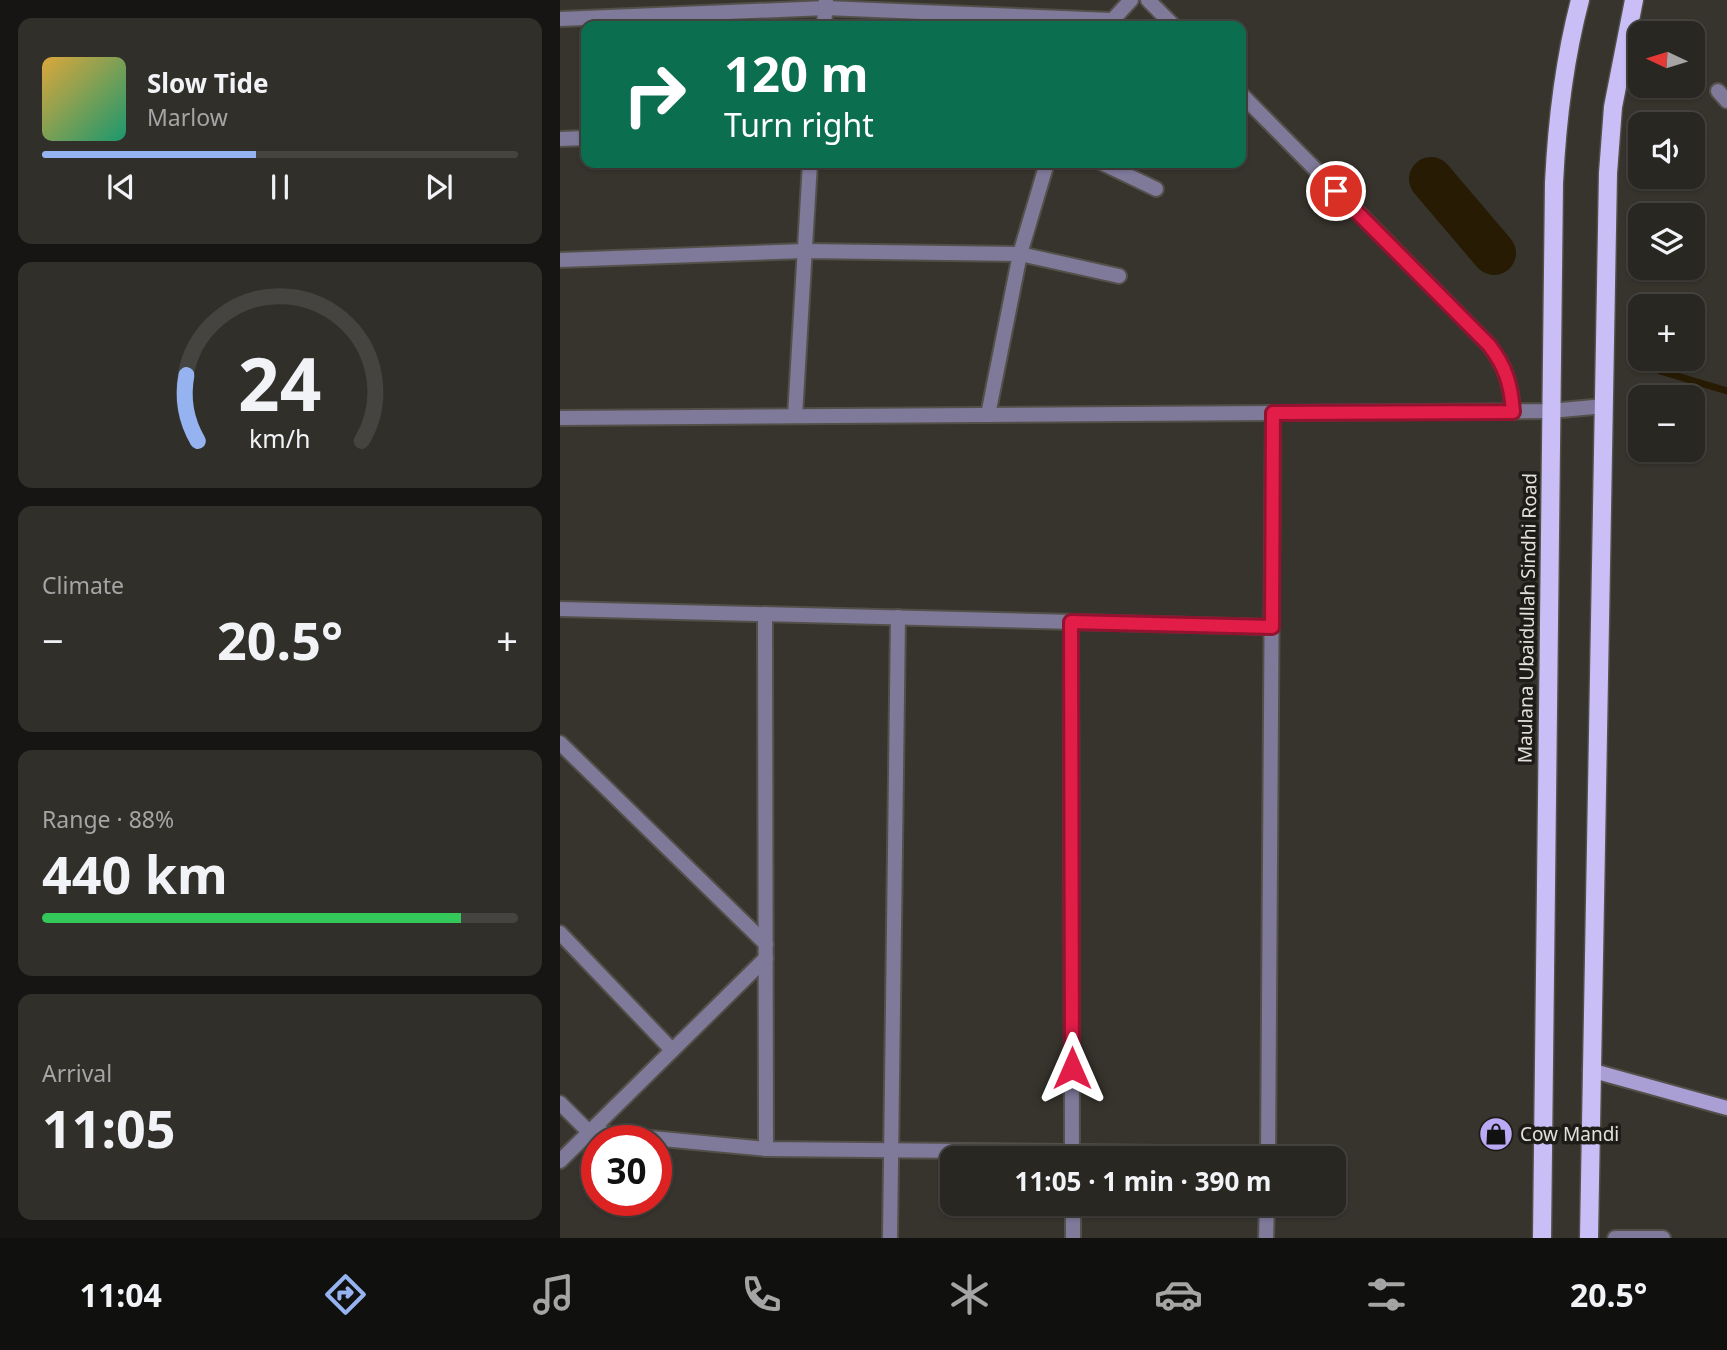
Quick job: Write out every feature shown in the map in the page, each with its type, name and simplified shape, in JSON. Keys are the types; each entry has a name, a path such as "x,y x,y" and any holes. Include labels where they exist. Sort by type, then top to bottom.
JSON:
{"main road":[{"name":"Maulana Ubaidullah Sindhi Road","path":"1542,1238 1550,411 1557,113 1565,60 1580,0"},
{"path":"1589,1238 1590,1070 1612,121 1619,68 1634,0"}],"street":[{"path":"1110,21 1131,0"},
{"path":"1148,0 1169,21"},
{"path":"560,19 826,4 1078,21"},
{"path":"1246,99 1489,345 1501,361 1511,384 1513,412"},
{"path":"560,139 581,138"},
{"path":"795,416 810,168"},
{"path":"988,415 1020,254 1046,168"},
{"path":"1112,168 1156,189"},
{"path":"560,260 805,251 1020,254 1119,276"},
{"path":"560,418 1513,412 1605,406"},
{"path":"1268,1146 1273,413"},
{"path":"560,609 1272,627"},
{"path":"765,614 766,1149"},
{"path":"890,1238 898,617"},
{"path":"1071,622 1072,1146"},
{"path":"560,743 766,951"},
{"path":"560,933 672,1050"},
{"path":"596,1125 766,951"},
{"path":"1590,1070 1727,1108"},
{"path":"560,1103 582,1125"},
{"path":"560,1161 581,1140"},
{"path":"672,1140 766,1149 940,1151"},
{"path":"1073,1216 1073,1238"},
{"path":"1266,1216 1266,1238"},
{"path":"1615,1238 1663,1238"}],"waterway":[{"path":"1431,179 1494,253"},
{"path":"1660,371 1727,391"}],"place":[{"name":"Cow Mandi","path":"1496,1134"}],"route":[{"path":"1072,1068 1071,622 1272,627 1273,413 1513,412 1511,384 1501,361 1489,345 1336,191"}]}
